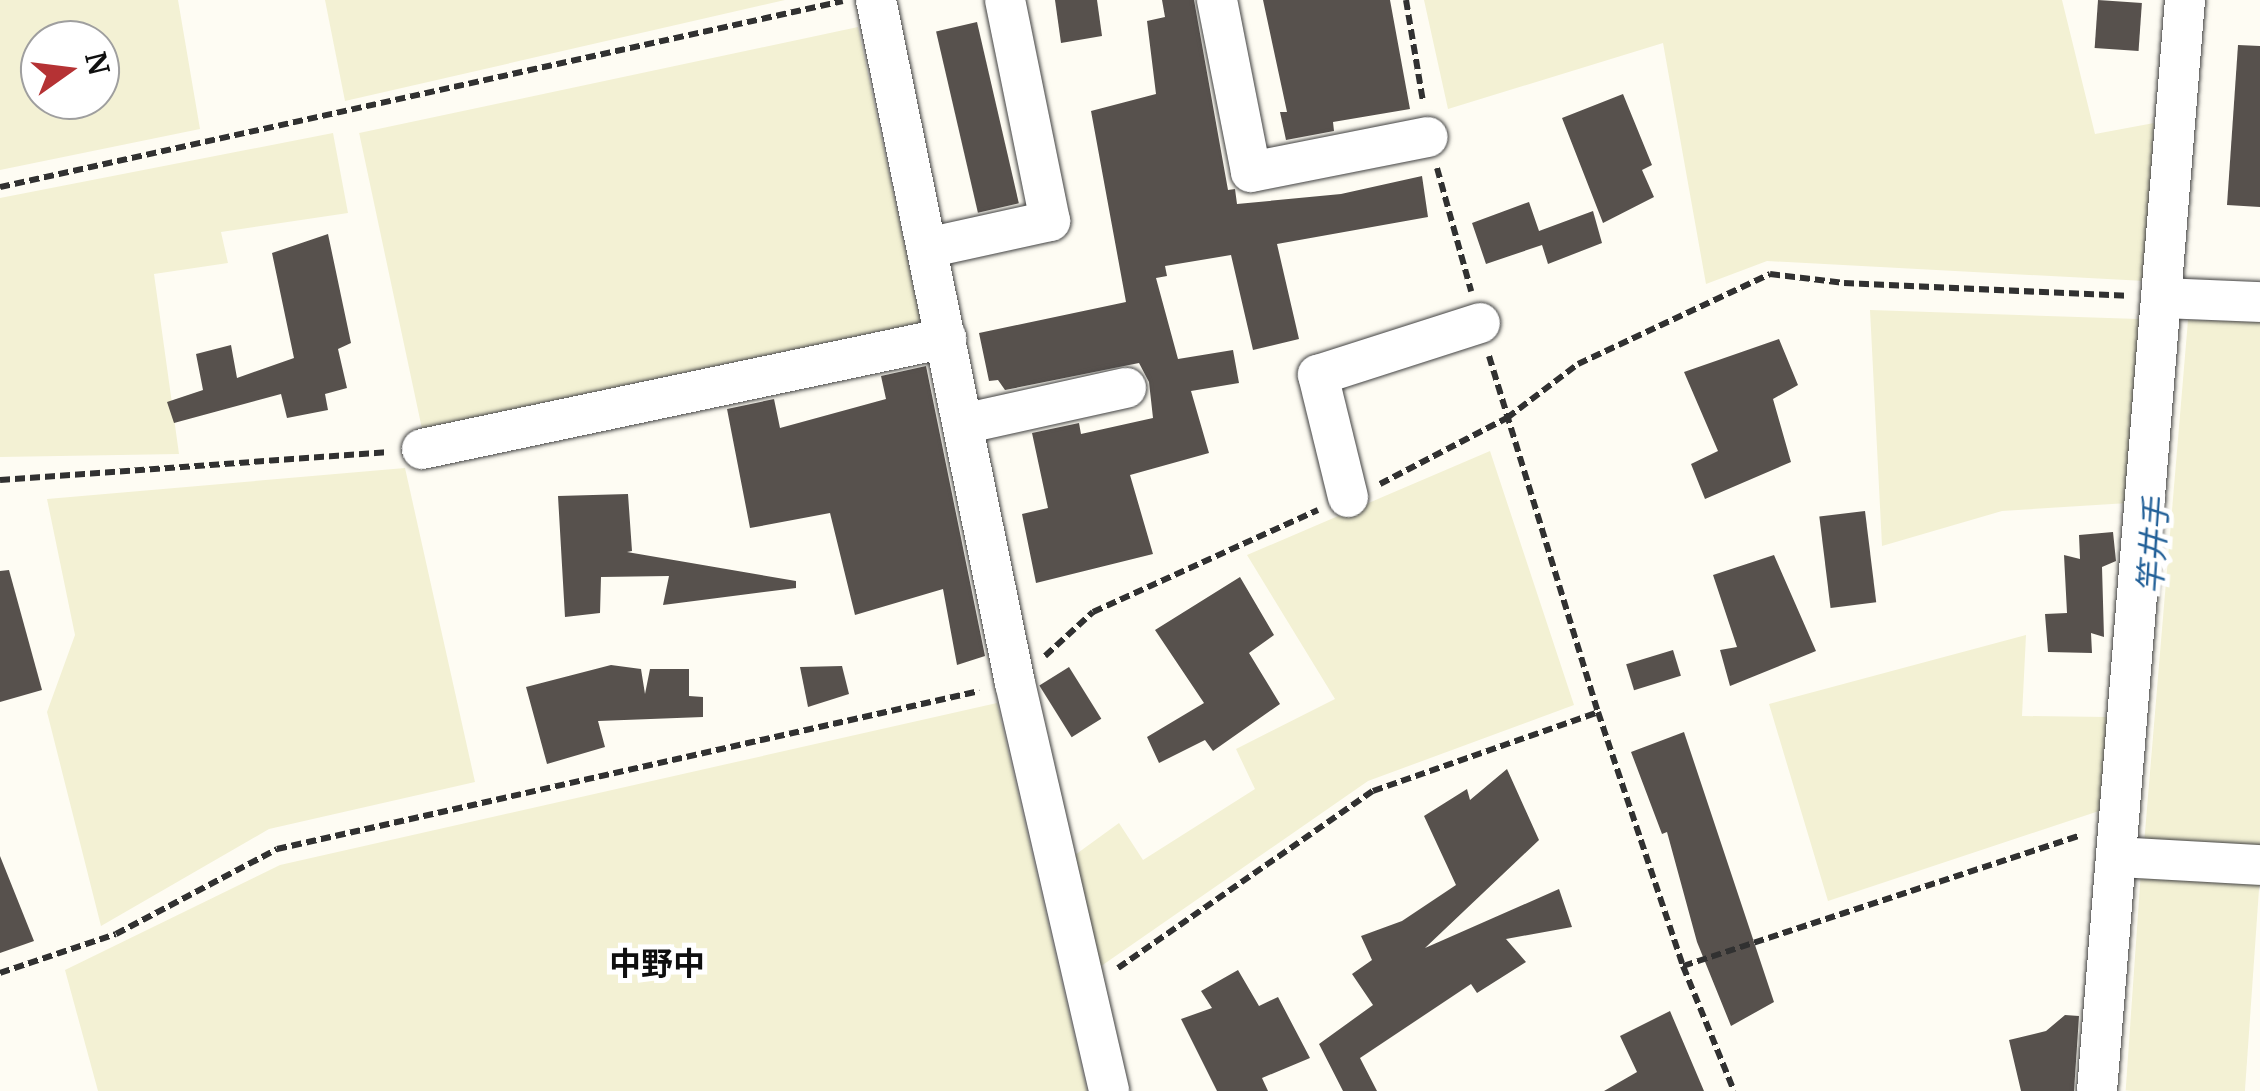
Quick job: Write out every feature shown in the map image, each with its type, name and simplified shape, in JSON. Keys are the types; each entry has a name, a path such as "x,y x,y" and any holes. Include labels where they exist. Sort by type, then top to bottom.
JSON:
{"street":[{"path":"876,0 1015,683 1109,1091"},
{"path":"927,248 1050,220 1005,0"},
{"path":"1218,0 1251,172 1428,137"},
{"path":"2096,1091 2164,298 2185,0"},
{"path":"2164,298 2260,302"},
{"path":"1348,497 1318,375 1480,323"},
{"path":"422,449 946,338"},
{"path":"963,424 1126,388"},
{"path":"2118,839 2260,865"}],"path":[{"path":"0,187 850,0"},
{"path":"1406,0 1428,137 1507,418 1598,712 1683,966 1734,1091"},
{"path":"0,972 116,934 276,849 1015,683 1093,612 1348,497 1507,418 1578,364 1770,274 1844,284 2164,298"},
{"path":"0,480 422,449"},
{"path":"1086,990 1373,791 1598,712"},
{"path":"1683,966 2118,839"}],"shaded area":[{"path":"0,0 178,0 200,129 0,170"},
{"path":"325,0 785,0 345,101"},
{"path":"1424,0 2062,0 2095,134 2154,123 2145,281 1767,261 1706,284 1663,43 1448,109"},
{"path":"858,27 921,322 422,428 359,133"},
{"path":"333,133 348,213 221,232 228,263 154,274 179,454 0,457 0,198"},
{"path":"1870,310 2139,319 2128,503 2002,511 1882,546"},
{"path":"2188,320 2260,322 2260,853 2144,844"},
{"path":"1490,451 1574,705 1368,781 1094,971 1068,860 1119,823 1143,860 1255,789 1236,749 1335,699 1247,555"},
{"path":"405,468 475,782 269,829 101,926 47,712 75,635 47,499"},
{"path":"2026,635 2022,716 2108,717 2099,811 1828,901 1769,704"},
{"path":"997,703 1087,1091 98,1091 65,970 280,865"},
{"path":"2141,871 2260,879 2245,1091 2126,1090"}],"building":[{"path":"1055,0 1097,0 1102,36 1061,43"},
{"path":"1162,0 1194,0 1228,190 1235,189 1237,204 1341,194 1422,176 1428,217 1277,244 1299,339 1253,350 1231,255 1165,266 1167,276 1156,278 1178,359 1233,350 1239,383 1191,391 1209,453 1130,475 1153,554 1036,583 1022,514 1048,508 1032,433 1079,423 1081,434 1153,418 1149,382 1139,363 1005,390 998,380 989,381 979,333 1126,302 1091,111 1156,94 1147,21 1165,17"},
{"path":"1263,0 1390,0 1410,109 1333,122 1334,131 1286,140 1280,112 1287,112"},
{"path":"2098,0 2142,3 2139,51 2095,48"},
{"path":"977,22 1019,203 978,213 936,31"},
{"path":"2238,45 2260,46 2260,207 2227,205"},
{"path":"1623,94 1652,165 1642,170 1654,197 1603,223 1562,118"},
{"path":"1529,202 1539,231 1593,211 1602,243 1548,264 1542,245 1486,264 1472,223"},
{"path":"328,234 351,343 338,349 347,388 325,394 328,410 287,418 281,394 174,423 167,402 203,390 196,354 231,345 237,378 294,358 272,253"},
{"path":"1779,339 1798,385 1773,399 1791,462 1705,499 1691,464 1718,451 1684,372"},
{"path":"926,366 985,656 957,665 943,589 855,615 830,513 750,528 727,409 774,399 780,428 886,399 881,376"},
{"path":"628,494 632,551 627,552 796,581 796,588 663,605 669,576 601,577 600,613 565,617 558,496"},
{"path":"1865,511 1876,602 1831,608 1819,517"},
{"path":"2113,532 2116,561 2102,567 2104,637 2091,633 2092,653 2048,652 2045,614 2067,613 2064,555 2080,559 2079,535"},
{"path":"1774,555 1816,651 1730,686 1720,650 1737,647 1713,575"},
{"path":"9,570 42,690 0,702 0,571"},
{"path":"1240,577 1274,635 1249,653 1280,704 1213,751 1205,740 1159,763 1147,737 1204,703 1155,630"},
{"path":"1673,650 1681,676 1634,690 1626,664"},
{"path":"611,665 641,669 645,694 650,669 689,669 689,696 703,697 703,717 598,721 605,747 547,764 526,687"},
{"path":"842,666 849,694 808,707 800,667"},
{"path":"1069,667 1101,719 1072,737 1039,686"},
{"path":"1684,732 1774,1002 1731,1026 1697,942 1667,832 1662,834 1631,752"},
{"path":"1507,769 1539,840 1425,948 1559,889 1572,927 1506,939 1526,962 1477,993 1471,984 1360,1058 1377,1091 1343,1091 1319,1044 1373,1005 1352,974 1372,960 1361,936 1402,921 1456,885 1424,816 1467,789 1470,800"},
{"path":"0,856 34,941 0,953"},
{"path":"1238,970 1259,1006 1278,997 1310,1058 1262,1078 1268,1091 1217,1091 1181,1019 1212,1008 1201,991"},
{"path":"1670,1011 1704,1091 1604,1091 1637,1072 1620,1036"},
{"path":"2065,1015 2079,1016 2074,1091 2021,1091 2009,1040 2046,1031"}],"district":[{"name":"中野中","path":"657,964"}],"water label":[{"name":"竿井手","path":"2154,546"}]}
